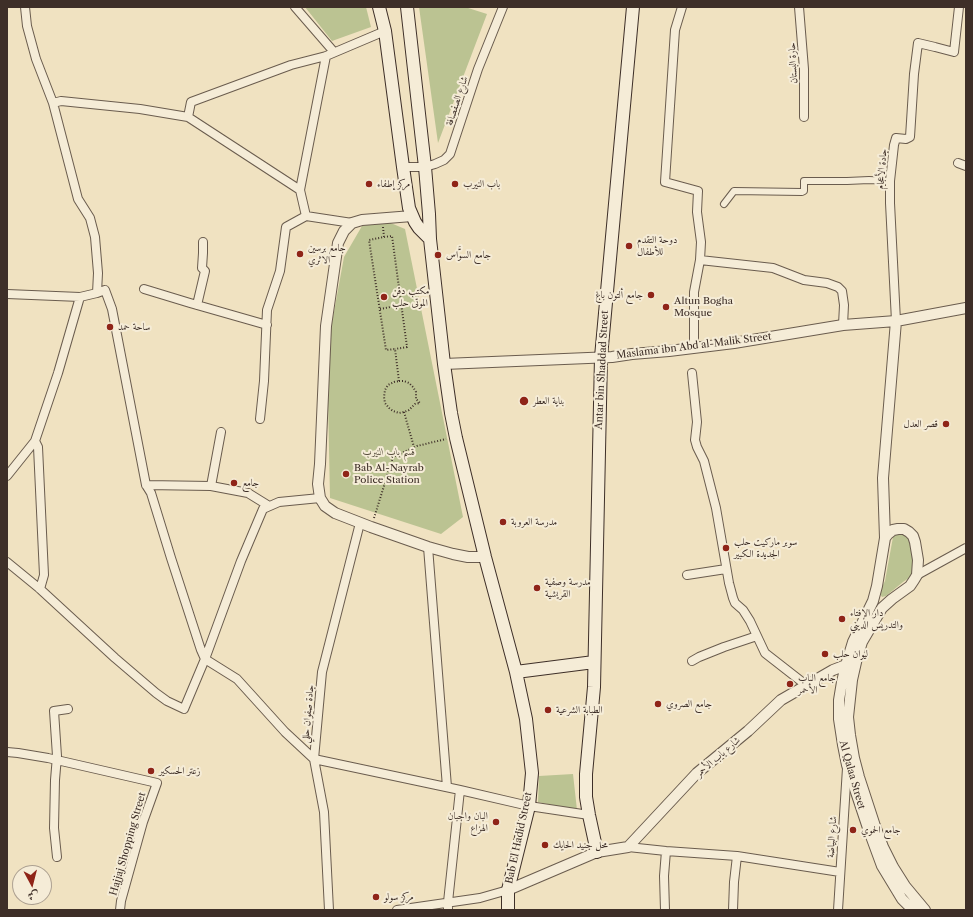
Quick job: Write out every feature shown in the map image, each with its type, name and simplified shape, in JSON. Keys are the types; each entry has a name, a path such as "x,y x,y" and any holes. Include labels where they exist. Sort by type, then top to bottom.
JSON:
{"main road":[{"path":"379,7 385,31 409,208 419,228 430,239"},
{"name":"Bab El Hadid Street","path":"408,7 425,167 430,239 444,364 456,438 485,557 516,672 526,718 532,773 529,806 508,890 508,910"},
{"name":"Antar bin Shaddad Street","path":"597,852 586,797 586,774 594,687 601,356 633,7"},
{"path":"516,672 594,662"}],"street":[{"path":"24,7 26,26 36,59 53,103 78,199 90,218 95,237 98,273 97,293"},
{"path":"295,7 334,52"},
{"name":"شارع الصفصافة","path":"403,167 425,167 436,164 444,160 450,154 478,69 503,7"},
{"path":"682,7 675,30 665,182 698,191 697,212 702,242 694,292 694,348"},
{"name":"حارة البستان","path":"799,7 804,69 804,117"},
{"name":"جادة الأعجام","path":"896,321 890,210 890,181 894,145 896,138 906,139 910,137 914,74 918,43 954,52 959,7"},
{"path":"188,117 191,102 291,65 326,56 385,31"},
{"path":"306,216 300,190 326,56"},
{"path":"53,103 61,101 140,109 188,117 300,190"},
{"path":"724,204 734,191 802,192 804,190 804,181 890,181"},
{"path":"260,419 264,381 267,310 280,271 286,227 306,216 352,223 362,220 412,216"},
{"path":"352,223 344,231 338,242 326,326 318,484 320,498 325,506 335,513 371,527 428,547 468,557 485,557"},
{"path":"196,305 205,271 202,268 203,242"},
{"path":"700,260 773,268 804,280 827,283 838,287 842,291 844,305 843,325"},
{"path":"144,289 267,325"},
{"path":"7,294 80,297 105,290 112,309 146,485 151,493 175,572 205,659 237,679 285,732 314,759 529,806 589,815"},
{"path":"7,476 35,441 58,373 80,297"},
{"name":"Maslama ibn Abd al-Malik Street","path":"444,364 601,356 612,357 694,348 843,325 896,321 966,308"},
{"name":"Al Qalaa Street","path":"896,321 883,478 885,538 878,586 873,601 853,642 846,665 840,700 839,719 842,745 847,765 882,866 902,899 913,910"},
{"path":"692,373 697,422 695,440 704,461 715,501 726,568 733,598 735,603 743,610 750,621 765,653 806,685"},
{"path":"212,486 221,432"},
{"path":"35,441 38,447 44,575 40,589"},
{"path":"146,485 212,486 248,493 269,506"},
{"path":"7,562 40,589 115,658 156,693 167,701 184,709 263,509 279,502 320,498"},
{"name":"جادة صفوان حللي","path":"330,910 324,812 314,759 322,672 360,523"},
{"path":"885,538 893,530 898,528 904,529 913,536 918,560 917,575 910,586 882,608 862,642 852,680 848,717 854,758 859,777 883,847 905,886 925,910"},
{"path":"428,547 447,787"},
{"path":"917,575 966,548"},
{"path":"687,575 726,568"},
{"path":"873,601 882,608"},
{"path":"692,661 724,647 749,640 757,636"},
{"name":"شارع باب الأحمر","path":"628,846 697,773 781,700 833,670 846,665"},
{"path":"57,857 54,828 57,756 54,711 68,709"},
{"path":"7,752 56,760"},
{"name":"Hajjaj Shopping Street","path":"56,760 157,783 143,822 121,901 120,910"},
{"name":"شارع البياضة","path":"838,910 847,765"},
{"path":"448,906 460,790"},
{"path":"397,910 448,906 480,898 508,890 597,852 628,846 666,851 737,856 840,872"},
{"path":"665,910 664,876 666,851"},
{"path":"733,910 737,856"}],"path":[{"path":"382,218 384,237"},
{"path":"392,236 407,347 386,350 369,240 384,237 392,236"},
{"path":"380,309 401,305"},
{"path":"395,349 399,380"},
{"path":"399,380 410,383 416,392 416,399 420,403 415,404 409,410 404,412 399,413 389,408 385,403 384,397 385,390 388,385 399,380"},
{"path":"404,412 414,447"},
{"path":"371,527 393,457 417,446 456,438"}],"green space":[{"path":"305,7 366,7 371,27 332,41"},
{"path":"419,7 465,7 487,14 438,143"},
{"name":"قسم باب النيرب","path":"386,221 405,229 463,517 441,534 330,498 327,350 344,257 362,226"},
{"path":"899,533 903,533 909,538 911,543 914,572 909,578 886,596 882,597 880,594 885,581 893,537"},
{"path":"573,774 577,810 538,802 539,776"}],"place":[{"name":"مركز إطفاء","path":"369,184"},
{"name":"باب النيرب","path":"455,184"},
{"name":"دوحة التقدم للأطفال","path":"629,246"},
{"name":"جامع برسين الاثري","path":"300,254"},
{"name":"جامع السوَّاس","path":"438,255"},
{"name":"جامع ألتون باغ","path":"651,295"},
{"name":"مكتب دفن الموتى حلب","path":"384,297"},
{"name":"Altun Bogha Mosque","path":"666,307"},
{"name":"ساحة حمد","path":"110,327"},
{"name":"بناية العطر","path":"524,401"},
{"name":"قصر العدل","path":"946,424"},
{"name":"Bab Al-Nayrab Police Station","path":"346,474"},
{"name":"جامع","path":"234,483"},
{"name":"مدرسة العروبة","path":"503,522"},
{"name":"سوبر ماركيت حلب الجديدة الكبير","path":"726,548"},
{"name":"مدرسة وصفية القريشية","path":"537,588"},
{"name":"دار الإفتاء والتدريس الديني","path":"842,619"},
{"name":"ليوان حلب","path":"825,654"},
{"name":"جامع الباب الأحمر","path":"790,684"},
{"name":"جامع الصروي","path":"658,704"},
{"name":"الطبابة الشرعية","path":"548,710"},
{"name":"زعتر الحسكير","path":"151,771"},
{"name":"البان واجبان الهزاع","path":"496,822"},
{"name":"جامع الحموي","path":"853,830"},
{"name":"محل جنيد الحايك","path":"545,845"},
{"name":"مركز سولو","path":"376,897"}]}
